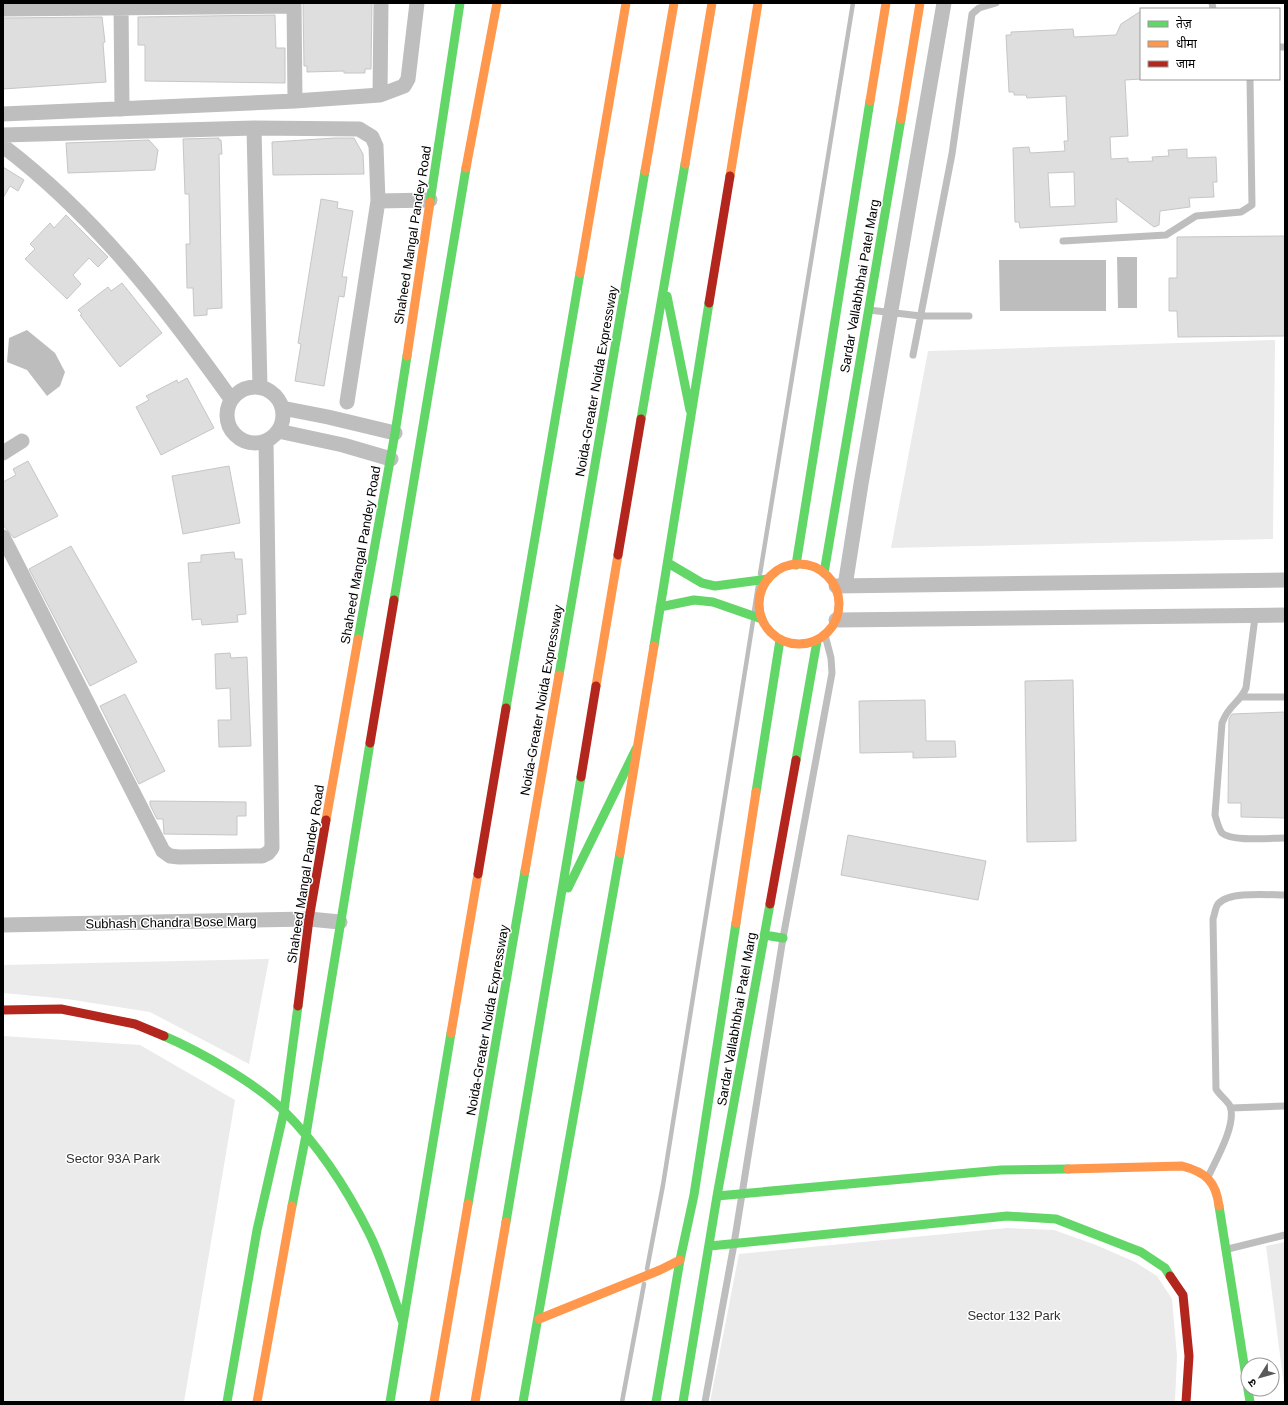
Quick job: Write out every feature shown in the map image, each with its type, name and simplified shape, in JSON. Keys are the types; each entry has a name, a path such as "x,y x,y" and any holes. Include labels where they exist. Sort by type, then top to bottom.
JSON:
{"main road":[{"name":"Shaheed Mangal Pandey Road","path":"227,1402 256,1230 284,1111 308,919 391,459 460,3"},
{"path":"257,1402 278,1278 306,1135 340,922 464,184 497,3"},
{"path":"390,1402 404,1325 472,908 626,3"},
{"name":"Noida-Greater Noida Expressway","path":"434,1402 674,3"},
{"path":"475,1402 712,3"},
{"path":"524,1402 613,897 636,749 668,563 690,410 758,3"},
{"name":"Sardar Vallabhbhai Patel Marg","path":"796,565 886,3"},
{"name":"Sardar Vallabhbhai Patel Marg","path":"824,573 920,3"},
{"path":"664,283 690,410"},
{"path":"668,563 697,581 715,586 768,579"},
{"name":"Sardar Vallabhbhai Patel Marg","path":"683,1402 710,1246 717,1196 764,935 821,638 836,620 840,603 840,586 824,573 811,566 796,565 781,569 768,579"},
{"path":"768,579 762,591 760,605 762,619 769,631 780,640 799,644 821,638"},
{"path":"660,607 694,600 713,602 762,619"},
{"name":"Sardar Vallabhbhai Patel Marg","path":"656,1402 680,1260 694,1195 780,640"},
{"path":"558,908 636,749"},
{"path":"764,935 783,938"},
{"path":"3,1010 61,1009 135,1024 185,1044 254,1086 284,1111 327,1161 369,1232 404,1325"},
{"path":"717,1196 1001,1170 1182,1166 1195,1169 1208,1177 1217,1192 1250,1402"},
{"path":"710,1246 1007,1216 1056,1219 1100,1234 1140,1252 1165,1268 1183,1295 1189,1356 1186,1402"},
{"path":"538,1319 660,1270 680,1260"}],"street":[{"path":"380,95 381,3"},
{"path":"3,114 295,101 380,95 404,86 408,79 417,3"},
{"path":"944,3 840,586 1285,580"},
{"path":"3,9 121,5 294,5 295,101"},
{"path":"121,5 122,109"},
{"path":"3,135 254,128 359,129 366,132 372,137 376,146 378,201 347,402"},
{"path":"254,128 260,387"},
{"path":"3,146 30,166 66,199 122,257 182,330 231,399"},
{"path":"378,201 430,200"},
{"path":"260,387 274,395 282,408 283,416 278,431 266,442 250,443 235,436 227,422 228,406 231,399 244,389 260,387"},
{"path":"282,408 335,418 395,433"},
{"path":"332,442 335,418"},
{"path":"278,431 332,442 391,459"},
{"path":"3,453 22,441"},
{"path":"3,537 163,851 170,856 179,857 262,856 268,853 272,848 266,442"},
{"path":"836,620 1285,616"},
{"name":"Subhash Chandra Bose Marg","path":"3,924 308,919 340,922"}],"lane":[{"path":"913,355 952,154 972,14 979,8 996,3"},
{"path":"1063,241 1166,235 1196,216 1241,212 1252,205 1250,80"},
{"path":"868,310 920,316 969,316"},
{"path":"1255,617 1248,681 1242,697 1226,711 1222,723 1215,815 1217,825 1223,834 1233,838 1285,838"},
{"path":"705,1402 734,1244 783,938 832,673 831,658 821,638"},
{"path":"1242,697 1285,697"},
{"path":"1208,1177 1230,1125 1230,1108 1216,1089 1213,919 1217,905 1223,899 1232,896 1285,895"},
{"path":"1230,1108 1285,1106"},
{"path":"1226,1249 1285,1235"}],"green space":[{"path":"1275,340 1273,539 891,548 928,351"},
{"path":"269,959 249,1064 150,1012 67,999 3,993 3,965"},
{"name":"Sector 93A Park","path":"3,1036 140,1045 235,1100 184,1402 3,1402"},
{"name":"Sector 132 Park","path":"1007,1228 1054,1230 1096,1245 1135,1262 1157,1276 1172,1299 1177,1356 1175,1402 710,1402 739,1254"},
{"path":"1285,1242 1285,1394 1266,1246"}],"shaded area":[{"path":"1117,257 1137,257 1137,308 1118,308"},
{"path":"999,260 1106,260 1106,311 1000,311"},
{"path":"27,330 55,353 65,372 60,386 47,396 27,370 7,362 9,338"}],"building":[{"path":"303,3 372,3 371,69 365,69 365,73 344,73 344,71 307,72 307,66 304,66"},
{"path":"1140,12 1140,79 1125,80 1128,136 1110,137 1111,159 1128,158 1128,162 1153,161 1152,157 1169,156 1168,150 1187,149 1187,158 1216,157 1217,182 1213,182 1214,197 1189,198 1190,207 1160,211 1159,225 1154,227 1116,198 1117,222 1020,228 1019,222 1015,222 1013,148 1029,147 1030,153 1065,151 1064,141 1068,141 1066,96 1027,98 1026,95 1014,95 1014,92 1009,92 1006,35 1011,35 1011,32 1073,29 1074,37 1116,35 1121,24","holes":["1074,172 1075,206 1050,207 1048,173"]},
{"path":"275,15 276,48 285,48 285,83 145,81 145,45 138,45 138,17"},
{"path":"102,17 105,42 103,43 106,82 3,89 3,18"},
{"path":"219,138 219,140 221,140 222,154 219,154 222,308 207,309 207,315 194,316 193,288 187,288 186,244 190,244 189,194 185,194 183,139"},
{"path":"354,138 363,154 364,174 273,175 272,142"},
{"path":"149,140 158,150 155,170 68,173 66,143"},
{"path":"3,167 24,180 18,191 10,186 3,198"},
{"path":"321,199 338,202 337,208 353,211 342,277 347,277 344,297 339,296 324,386 295,381 301,344 298,343"},
{"path":"66,215 108,257 98,267 89,258 73,275 81,284 67,299 25,259 35,249 30,244 50,223 54,228"},
{"path":"1285,236 1285,336 1178,337 1177,311 1169,311 1169,278 1177,278 1177,237"},
{"path":"122,283 162,333 120,367 80,315 82,314 78,310 108,287 111,291"},
{"path":"187,378 214,428 161,455 136,407 149,400 146,396 177,380 178,383"},
{"path":"28,461 58,516 14,538 3,525 3,482 16,475 13,469"},
{"path":"229,466 240,523 183,534 172,476"},
{"path":"71,546 137,662 90,686 29,569"},
{"path":"234,552 235,559 242,559 246,614 237,615 238,622 202,625 201,619 192,620 188,563 201,562 201,555"},
{"path":"230,653 231,658 247,657 251,746 219,747 218,720 231,720 230,688 216,689 215,654"},
{"path":"1073,680 1076,841 1027,842 1025,681"},
{"path":"125,694 165,771 139,784 100,706"},
{"path":"925,700 926,741 955,741 956,757 913,758 913,752 860,753 859,701"},
{"path":"1285,712 1285,818 1241,817 1241,803 1228,803 1229,719 1232,714"},
{"path":"150,801 246,802 246,816 237,816 237,835 164,834 163,819 157,819 150,805"},
{"path":"848,835 986,861 978,900 841,875"}],"waterway":[{"path":"760,574 853,3"},
{"path":"754,611 758,585"},
{"path":"647,1269 663,1185 753,621"},
{"path":"622,1402 644,1284"}],"traffic: fast":[{"path":"430,202 460,3"},
{"path":"796,565 870,101"},
{"path":"824,573 901,119"},
{"path":"641,419 685,164"},
{"path":"394,600 466,168"},
{"path":"559,675 645,171"},
{"path":"506,708 580,273"},
{"path":"667,296 690,410"},
{"path":"654,646 709,303"},
{"path":"358,639 395,433 407,356"},
{"path":"668,563 702,583 715,586 768,579"},
{"path":"660,607 694,600 713,602 762,619"},
{"path":"756,792 780,640"},
{"path":"796,760 817,641"},
{"path":"292,1206 306,1135 370,743"},
{"path":"568,888 636,749"},
{"path":"506,1222 581,777"},
{"path":"523,1402 620,853"},
{"path":"468,1204 525,871"},
{"path":"683,1402 717,1196 770,904"},
{"path":"656,1402 680,1260 694,1195 736,923"},
{"path":"764,935 783,938"},
{"path":"227,1402 257,1230 284,1111 298,1006"},
{"path":"390,1402 451,1033"},
{"path":"164,1036 228,1069 273,1101 297,1124 342,1184 369,1233 383,1266 403,1323"},
{"path":"717,1196 1001,1170 1068,1169"},
{"path":"1219,1206 1250,1402"},
{"path":"710,1246 1007,1216 1056,1219 1141,1252 1165,1268 1170,1276"}],"traffic: slow":[{"path":"466,168 497,3"},
{"path":"580,273 626,3"},
{"path":"645,171 674,3"},
{"path":"685,164 712,3"},
{"path":"730,176 758,3"},
{"path":"870,101 886,3"},
{"path":"901,119 920,3"},
{"path":"407,356 430,202"},
{"path":"596,686 618,555"},
{"path":"799,564 814,567 827,576 836,589 839,604 836,619 827,632 814,641 799,644 784,641 771,632 762,619 759,604 762,589 771,576 784,567 799,564"},
{"path":"326,820 358,639"},
{"path":"620,853 654,646"},
{"path":"525,871 559,675"},
{"path":"736,923 756,792"},
{"path":"451,1033 478,874"},
{"path":"1068,1169 1182,1166 1197,1171 1208,1179 1215,1190 1219,1206"},
{"path":"434,1402 468,1204"},
{"path":"257,1402 292,1206"},
{"path":"475,1402 506,1222"},
{"path":"539,1319 660,1270 680,1260"}],"traffic: jam":[{"path":"709,303 730,176"},
{"path":"618,555 641,419"},
{"path":"370,743 394,600"},
{"path":"581,777 596,686"},
{"path":"478,874 506,708"},
{"path":"770,904 796,760"},
{"path":"298,1006 309,919 326,820"},
{"path":"3,1010 61,1009 135,1024 164,1036"},
{"path":"1170,1276 1183,1295 1189,1356 1186,1402"}]}
